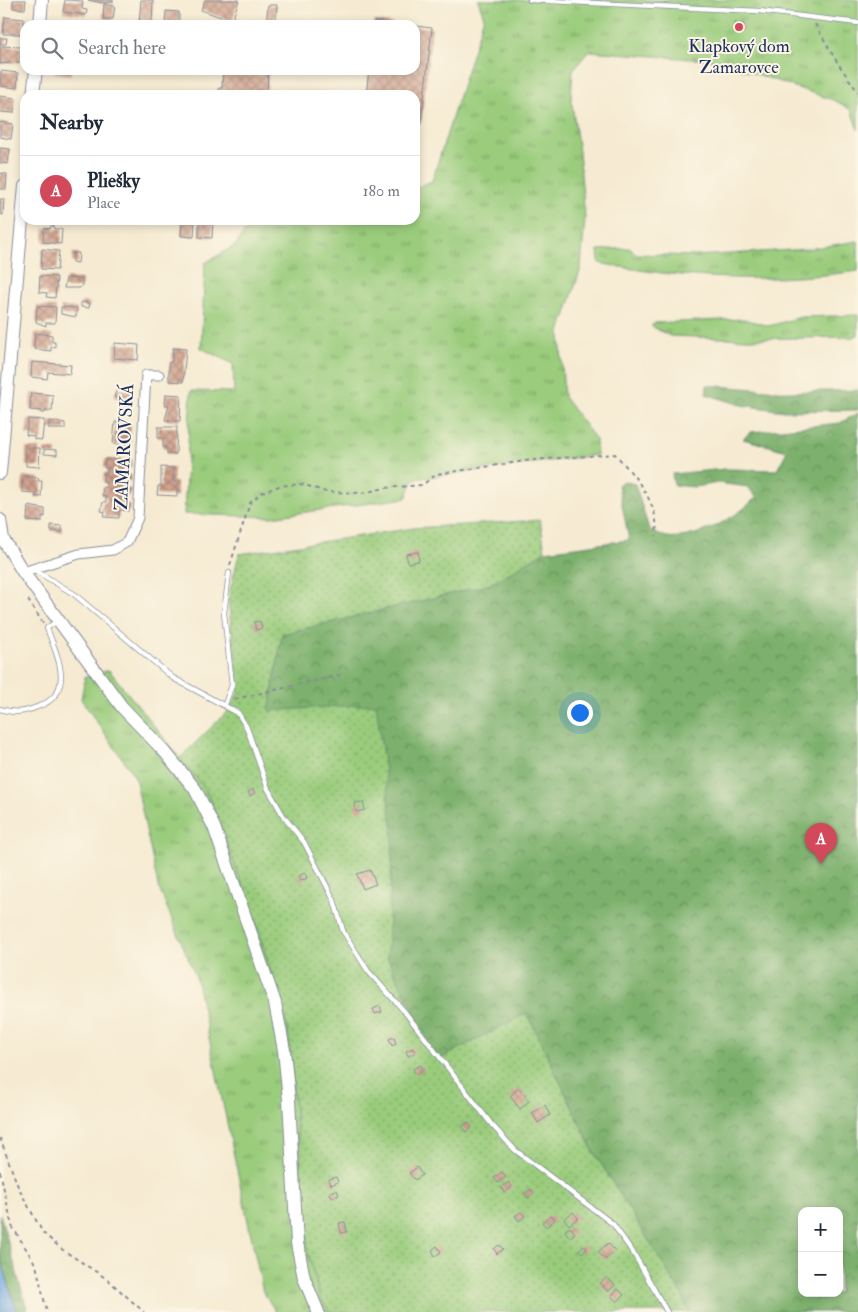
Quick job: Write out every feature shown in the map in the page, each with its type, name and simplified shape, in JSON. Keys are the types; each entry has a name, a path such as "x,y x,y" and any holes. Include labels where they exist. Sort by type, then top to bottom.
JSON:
{"main road":[{"path":"40,20 42,0"},
{"path":"34,90 35,75"},
{"path":"0,473 22,225"},
{"path":"0,520 3,539 28,570 57,621 122,707 165,752 195,789 214,827 275,1003 284,1050 289,1092 297,1243 304,1278 318,1312"}],"street":[{"name":"ZAMAROVSKÁ","path":"28,570 78,554 113,550 127,542 138,518 146,375 160,376"}],"lane":[{"path":"530,0 633,2 759,11 858,23"},
{"path":"28,570 74,594 173,678 210,700 225,704 238,714 247,728 268,789 284,817 304,842 334,900 343,931 368,970 404,1011 492,1125 515,1150 612,1224 634,1254 667,1312"},
{"path":"225,704 232,685 224,613 229,573"},
{"path":"0,709 16,713 46,704 55,697 60,688 61,676 59,662 47,628 57,621"}],"path":[{"path":"812,18 828,49 858,92"},
{"path":"229,573 250,503 268,489 302,484 326,492 363,493 422,485 437,474 532,460 615,454 638,481 647,496 657,530 656,536"},
{"path":"225,704 233,700 340,675"},
{"path":"0,1138 20,1189 43,1233 64,1250 107,1279 144,1312"},
{"path":"0,1171 12,1226 36,1265 47,1312"}],"green space":[{"path":"478,0 858,0 858,130 851,110 836,101 718,61 589,51 573,70 571,97 579,152 585,218 581,268 560,332 564,397 596,440 597,455 414,479 406,498 271,517 184,514 191,391 234,392 233,364 201,348 205,263 236,245 250,225 420,225 420,186 432,181 484,17"},
{"path":"858,241 858,271 794,277 728,278 631,269 599,263 598,250 629,248 637,254 695,256 808,249"},
{"path":"858,315 858,335 852,337 748,339 670,336 651,326 654,323 744,319 769,326 801,317"},
{"path":"707,385 790,392 858,390 858,410 784,411 741,405 706,394"},
{"path":"858,413 858,1312 689,1312 682,1295 592,1149 527,1013 438,1060 387,958 393,833 269,711 282,634 491,584 545,551 629,540 618,485 623,481 635,484 649,529 661,536 687,536 713,527 726,520 738,513 756,497 748,487 718,483 695,487 674,485 672,474 725,469 777,470 787,451 743,439 751,432 840,423"},
{"path":"540,520 545,551 491,584 282,634 269,711 376,704 393,833 387,958 438,1060 527,1013 592,1149 682,1295 689,1312 329,1312 321,1299 308,1253 288,1030 252,909 206,790 180,758 228,711 239,691 228,599 239,554 414,528"},
{"path":"109,670 206,790 252,909 288,1030 308,1253 321,1299 329,1312 276,1312 263,1292 196,977 158,886 135,777 81,699 85,677"},
{"path":"0,1214 28,1312 17,1312 0,1254"}],"water":[{"path":"0,1254 1,1260 17,1312 0,1312"}],"building":[{"path":"13,0 26,0 25,9 13,8"},
{"path":"65,0 83,1 82,9 87,10 86,15 63,12"},
{"path":"88,0 113,0 113,2 102,3"},
{"path":"141,0 153,0 152,20 139,20"},
{"path":"205,0 239,0 232,20 201,10"},
{"path":"104,4 115,6 113,19 103,19"},
{"path":"268,5 277,5 276,20 266,20"},
{"path":"166,11 179,12 179,20 165,20"},
{"path":"5,17 24,19 20,20 20,34 3,34"},
{"name":"Klapkový dom Zamarovce","path":"735,23 744,24 743,31 734,31"},
{"path":"420,27 432,28 421,124 420,90 367,90 368,75 420,75"},
{"path":"0,38 7,38 6,44 0,44"},
{"path":"0,46 20,47 20,62 0,64"},
{"path":"1,71 18,73 17,88 0,86"},
{"path":"223,75 268,75 267,90 219,90 219,88 222,88"},
{"path":"0,96 15,98 14,113 0,112"},
{"path":"0,122 13,124 11,139 0,137"},
{"path":"0,148 10,149 8,164 0,163"},
{"path":"0,173 7,174 6,189 0,189"},
{"path":"0,199 4,199 3,215 0,214"},
{"path":"182,225 195,225 194,237 181,236"},
{"path":"199,225 213,225 212,238 199,237"},
{"path":"51,226 54,226 54,229 62,229 61,244 43,242 44,228 50,229"},
{"path":"42,249 59,251 57,270 41,269"},
{"path":"73,253 79,253 78,263 72,262"},
{"path":"40,276 57,277 55,298 46,297 47,293 39,292"},
{"path":"66,278 82,279 82,285 80,288 64,288"},
{"path":"81,302 90,303 89,308 81,307"},
{"path":"37,306 56,307 55,323 46,323 46,326 36,322"},
{"path":"61,307 77,308 76,317 61,314"},
{"path":"35,333 52,335 52,342 55,342 55,347 51,347 51,351 34,349"},
{"path":"115,343 139,345 138,360 114,358"},
{"path":"173,348 186,349 183,382 169,381 169,362 172,362"},
{"path":"32,362 71,365 70,374 48,372 47,379 31,377"},
{"path":"117,389 133,390 132,404 120,403 120,399 114,397"},
{"path":"31,393 53,395 52,411 41,413 42,411 30,410"},
{"path":"166,394 181,395 180,421 165,420 169,405 165,405"},
{"path":"28,419 44,420 42,440 26,435"},
{"path":"49,421 65,423 65,429 49,429"},
{"path":"115,422 131,423 130,445 113,444"},
{"path":"158,427 177,427 176,454 167,454 167,448 163,447 163,438 158,438"},
{"path":"26,448 40,448 39,467 26,466"},
{"path":"44,449 57,450 57,455 44,454"},
{"path":"105,459 132,460 132,467 122,466 122,474 132,475 131,481 121,480 121,488 131,489 130,496 120,495 120,503 130,504 129,511 119,510 119,518 104,517 105,512 101,511 103,502 106,502 106,497 102,496 103,487 106,488 106,483 103,482 104,473 107,473 107,468 104,468"},
{"path":"161,467 174,468 173,482 177,482 177,496 157,495 158,486 161,486"},
{"path":"23,476 39,478 38,481 42,481 41,497 35,497 35,493 22,492"},
{"path":"28,506 45,509 45,517 42,516 42,522 27,521"},
{"path":"51,525 62,526 62,532 51,531"},
{"path":"418,552 419,561 408,563 406,554"},
{"path":"260,621 262,628 256,630 254,622"},
{"path":"253,789 255,793 250,796 248,792"},
{"path":"363,802 365,810 356,812 355,803"},
{"path":"370,870 376,884 363,889 357,874"},
{"path":"305,873 307,878 300,881 298,876"},
{"path":"380,1006 382,1012 375,1014 373,1009"},
{"path":"394,1037 396,1044 392,1046 389,1039"},
{"path":"413,1048 415,1053 408,1056 406,1051"},
{"path":"421,1065 424,1070 416,1074 413,1069"},
{"path":"519,1088 529,1101 520,1109 510,1096"},
{"path":"545,1105 550,1115 538,1123 532,1113"},
{"path":"468,1122 472,1127 466,1132 462,1126"},
{"path":"417,1167 422,1175 415,1180 409,1173"},
{"path":"502,1172 506,1177 498,1183 494,1178"},
{"path":"336,1177 338,1182 331,1185 329,1179"},
{"path":"509,1182 512,1187 504,1193 501,1187"},
{"path":"530,1189 534,1193 528,1198 524,1194"},
{"path":"337,1190 339,1195 332,1198 330,1192"},
{"path":"521,1212 525,1216 519,1221 515,1216"},
{"path":"573,1212 578,1218 569,1225 564,1219"},
{"path":"551,1215 555,1220 546,1227 542,1222"},
{"path":"345,1222 347,1232 341,1233 339,1223"},
{"path":"570,1227 575,1233 570,1238 565,1231"},
{"path":"608,1243 615,1251 605,1260 598,1252"},
{"path":"499,1245 503,1249 497,1254 494,1249"},
{"path":"584,1245 587,1249 582,1253 579,1250"},
{"path":"437,1246 441,1252 435,1256 432,1250"},
{"path":"607,1277 615,1285 608,1292 600,1283"},
{"path":"618,1289 624,1295 617,1302 611,1296"}],"place":[{"name":"Klapkový dom Zamarovce","path":"739,27"},
{"name":"Pliešky","path":"821,864"}]}
